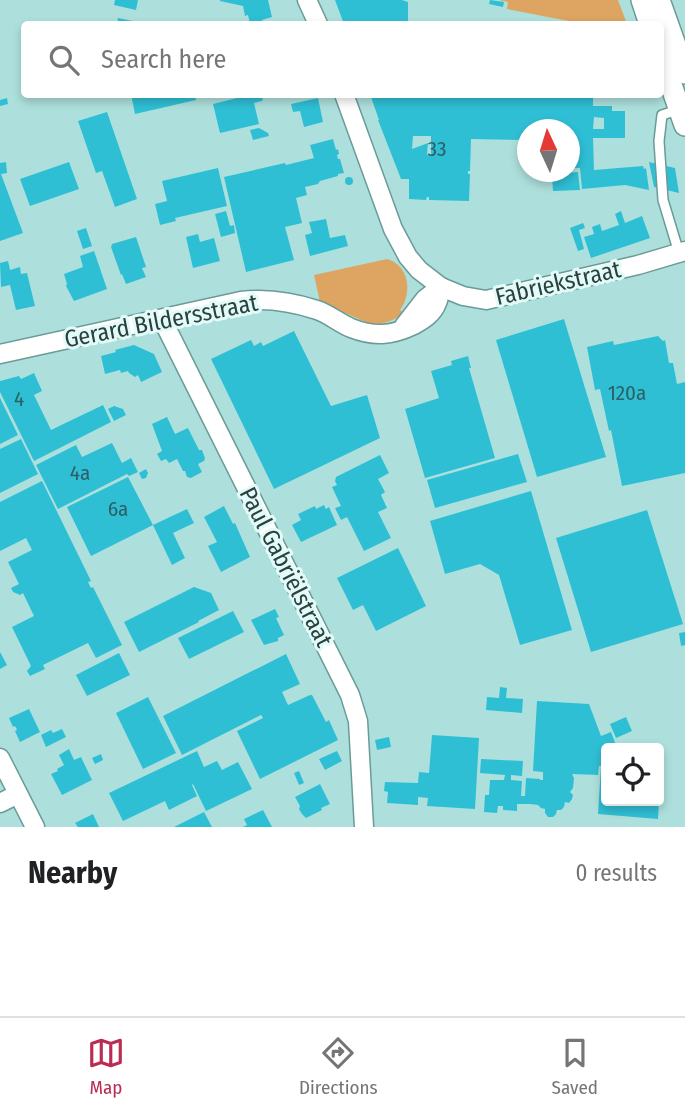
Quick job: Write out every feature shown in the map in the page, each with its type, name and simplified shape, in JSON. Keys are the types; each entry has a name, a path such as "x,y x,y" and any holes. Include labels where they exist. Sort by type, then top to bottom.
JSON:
{"street":[{"path":"307,0 317,21"},
{"path":"642,0 649,21"},
{"path":"659,0 685,73"},
{"path":"664,65 682,117"},
{"name":"Fabriekstraat","path":"345,98 393,229 408,257 419,270 441,287 463,296 486,300 638,265 682,252"},
{"name":"Gerard Bildersstraat","path":"0,354 259,299 318,310 348,327 385,335 400,332 425,319 437,305 441,287"},
{"name":"Paul Gabriëlstraat","path":"162,319 350,695 358,721 364,827"},
{"path":"0,758 35,827"},
{"path":"0,803 18,794"}],"lane":[{"path":"682,117 662,115 659,141 663,200 682,252"}],"shaded area":[{"path":"499,0 618,0 626,21 569,21 507,9 508,2"},
{"path":"387,259 400,267 407,280 407,296 400,310 404,313 400,316 384,323 370,324 320,302 314,275"}],"building":[{"path":"115,0 138,0 136,10 114,5"},
{"path":"268,0 272,17 262,21 249,21 243,6 220,1"},
{"path":"335,0 408,2 408,21 343,21"},
{"path":"490,0 504,2 503,7 489,4"},
{"path":"7,98 8,104 0,106 0,100"},
{"path":"132,98 196,98 196,100 135,114"},
{"path":"237,98 263,98 262,101 254,103 259,124 220,133 213,104"},
{"path":"318,98 323,122 304,127 300,111 293,112 291,104"},
{"path":"371,98 593,98 593,106 612,106 612,111 625,111 625,138 593,138 594,170 643,166 646,168 649,190 625,185 582,189 580,119 517,119 517,140 471,139 469,201 429,200 429,197 426,200 409,199 409,179 401,179","holes":["594,117 604,118 604,129 593,129","413,136 431,136 431,155 427,155 428,143 412,149"]},
{"path":"107,112 137,199 115,207 102,171 96,173 78,121"},
{"path":"259,128 269,136 253,140 250,130"},
{"path":"333,139 344,173 305,187 307,195 296,198 302,223 285,227 294,260 246,272 224,177 314,158 310,145"},
{"path":"6,162 7,173 1,174 23,233 0,241 0,163"},
{"path":"69,162 79,189 30,206 20,179"},
{"path":"649,162 675,168 679,193 654,187"},
{"path":"218,168 227,206 175,218 176,221 160,225 155,204 167,201 162,181"},
{"path":"349,177 353,181 349,185 345,181"},
{"path":"552,182 579,182 580,190 553,191"},
{"path":"226,211 230,226 234,225 235,233 221,237 215,214"},
{"path":"621,211 625,223 642,216 650,238 591,258 584,237 594,234 592,227 600,224 602,231 619,225 615,214"},
{"path":"326,219 330,238 345,235 348,246 310,256 305,235 312,233 309,222"},
{"path":"583,223 585,228 579,230 584,249 578,251 570,228"},
{"path":"86,228 92,246 83,249 77,231"},
{"path":"198,234 200,242 214,238 220,261 193,268 186,237"},
{"path":"136,237 146,267 142,268 146,277 126,284 111,247 112,244"},
{"path":"94,251 107,289 74,301 66,286 64,274 83,267 80,256"},
{"path":"8,261 10,270 20,267 21,274 27,273 35,306 16,310 10,285 1,287 0,263"},
{"path":"564,319 606,457 537,477 496,340"},
{"path":"294,331 331,406 367,395 380,438 274,489 211,359 251,340 254,346 261,342 263,346"},
{"path":"658,336 665,340 669,363 673,363 677,384 685,382 685,473 622,486 611,430 609,431 600,389 595,390 587,347 613,341 614,345"},
{"path":"134,345 154,354 162,372 141,382 138,375 135,377 128,371 105,374 101,356"},
{"path":"468,356 469,368 495,458 425,478 405,409 439,398 431,371 452,365 451,361"},
{"path":"34,373 42,391 34,395 51,430 103,405 111,422 34,461 0,392 0,381 19,376 21,379"},
{"path":"0,398 18,435 0,444"},
{"path":"114,406 123,409 126,415 114,421 108,409"},
{"path":"167,417 175,434 188,428 199,450 202,450 205,458 198,464 202,472 191,478 187,477 177,459 169,463 166,459 161,461 157,454 162,451 152,424"},
{"path":"21,439 38,474 0,493 0,449"},
{"path":"112,443 122,463 131,458 138,472 129,476 127,474 58,509 36,465 76,445 82,457"},
{"path":"518,454 527,482 435,508 427,480"},
{"path":"380,455 389,473 378,479 385,492 381,495 387,508 378,512 391,538 364,551 347,517 341,520 335,508 341,506 332,487 337,485 336,477"},
{"path":"146,469 146,478 142,479 139,473"},
{"path":"128,477 153,525 91,556 67,507"},
{"path":"42,481 91,581 88,582 122,645 96,658 88,643 43,665 45,669 30,676 27,671 31,666 12,627 34,616 23,593 20,595 11,588 19,584 8,562 32,550 26,538 0,551 0,502"},
{"path":"531,491 572,630 520,645 499,575 480,564 445,574 430,521"},
{"path":"324,505 326,509 329,507 337,525 301,542 292,525 301,520 298,514"},
{"path":"224,506 250,557 221,572 208,546 217,542 204,517"},
{"path":"187,509 194,523 173,533 185,558 172,565 153,525"},
{"path":"647,510 683,624 591,652 556,538"},
{"path":"398,548 426,606 376,631 363,605 353,610 337,578"},
{"path":"194,587 211,593 219,610 139,652 124,622"},
{"path":"275,609 284,635 278,638 278,641 264,645 251,620"},
{"path":"233,611 244,632 189,659 178,638"},
{"path":"685,632 685,645 681,646 679,633"},
{"path":"0,652 7,665 0,669"},
{"path":"119,653 130,675 87,696 76,675"},
{"path":"286,654 300,684 282,692 288,705 312,695 326,722 329,720 338,740 260,779 237,731 263,718 261,715 182,755 163,716"},
{"path":"500,687 507,688 506,698 523,699 522,713 486,710 487,697 499,698"},
{"path":"148,697 176,753 143,769 116,713"},
{"path":"537,701 589,704 601,736 611,732 615,743 601,743 601,766 598,775 572,774 572,799 569,803 565,802 564,807 557,810 553,817 548,817 545,809 538,805 530,804 517,804 517,811 503,810 503,806 498,806 497,813 484,812 485,795 489,795 490,780 504,780 505,775 480,773 481,759 523,761 522,776 511,775 511,780 522,781 521,796 525,796 526,778 543,780 543,772 533,771"},
{"path":"29,709 40,732 20,742 15,731 17,730 9,718"},
{"path":"626,717 632,731 616,738 610,724"},
{"path":"62,729 66,737 46,747 41,735"},
{"path":"432,735 479,738 475,809 427,806 428,798 418,797 418,805 387,803 385,782 418,783 419,772 429,773"},
{"path":"389,737 391,747 377,750 375,740"},
{"path":"69,749 74,760 81,757 92,780 62,795 51,774 64,765 59,755"},
{"path":"197,751 204,767 217,761 222,770 238,762 252,789 206,811 193,784 197,796 169,810 165,801 123,821 109,793"},
{"path":"337,751 342,761 325,770 319,759"},
{"path":"101,754 103,760 95,764 92,758"},
{"path":"601,766 601,806 659,806 658,819 598,814"},
{"path":"299,771 304,783 299,785 294,773"},
{"path":"320,784 330,804 306,818 295,797"},
{"path":"263,810 272,827 243,827 247,825 244,819"},
{"path":"204,812 212,827 174,827"},
{"path":"93,814 99,827 78,827 75,823"}]}
